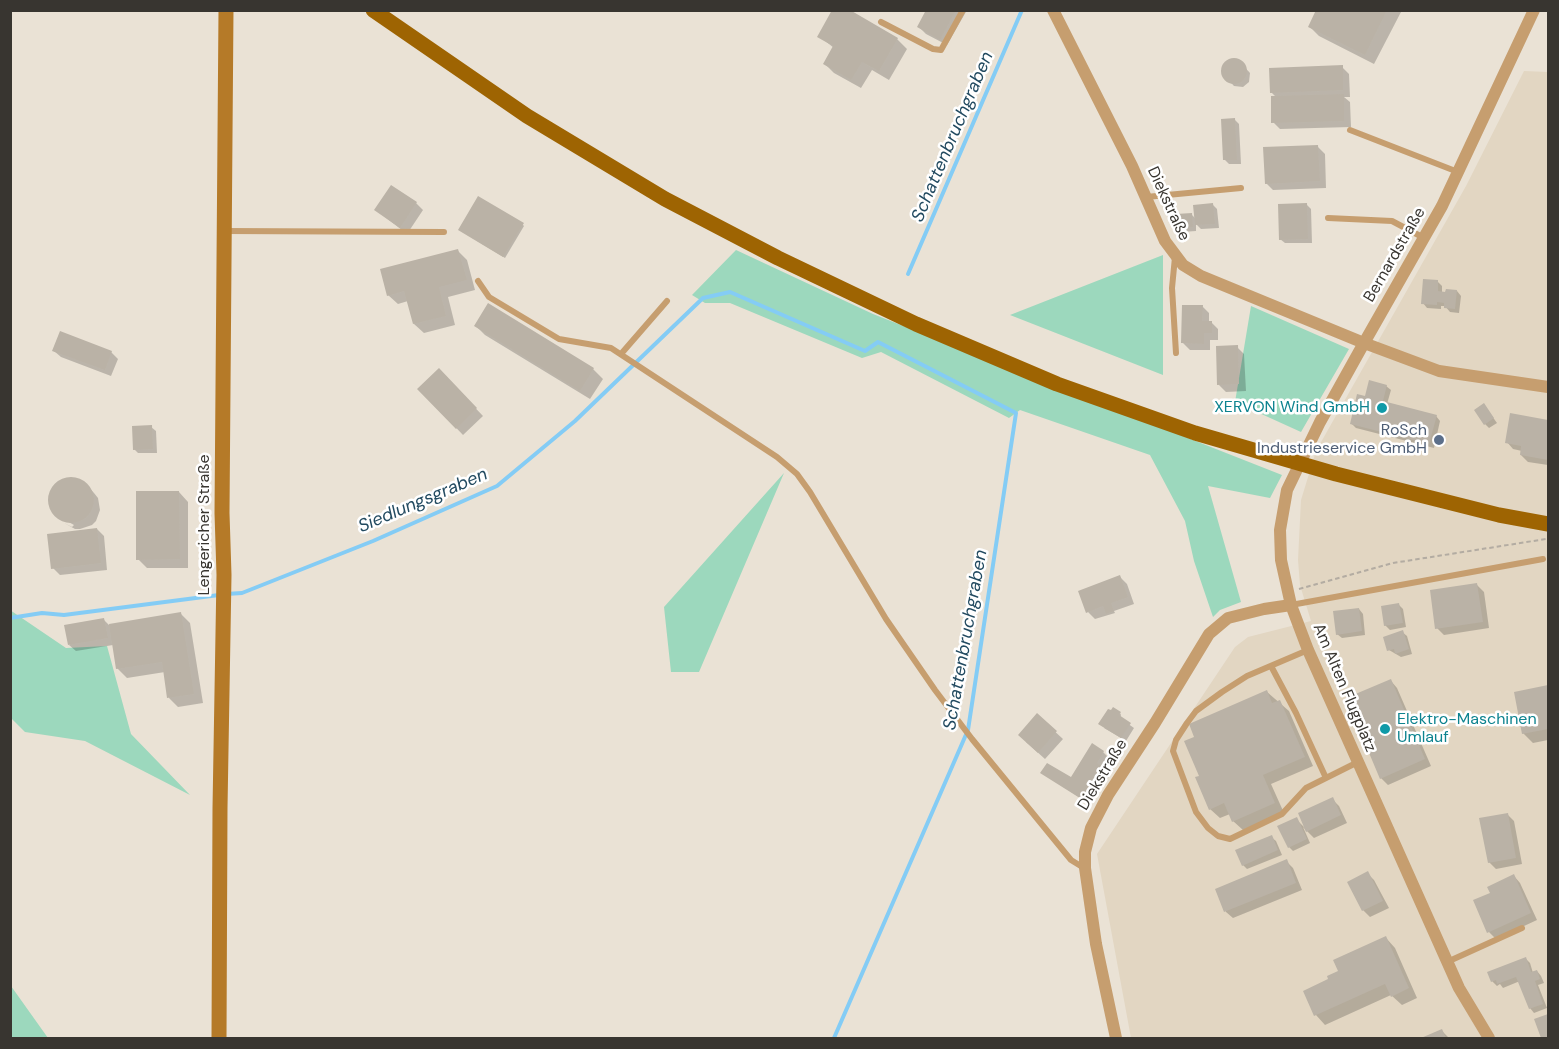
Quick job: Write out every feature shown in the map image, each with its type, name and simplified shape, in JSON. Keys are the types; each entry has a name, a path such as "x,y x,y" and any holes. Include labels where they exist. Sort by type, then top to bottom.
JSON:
{"main road":[{"name":"Lengericher Straße","path":"219,1038 224,575 222,501 226,10"},
{"path":"373,10 527,116 665,199 778,258 916,324 1057,384 1195,433 1336,474 1499,515 1548,524"}],"street":[{"name":"Diekstraße","path":"1053,10 1165,241 1183,265 1201,276 1364,343"},
{"name":"Bernardstraße","path":"1364,343 1424,238 1458,172 1534,10"},
{"path":"1364,343 1439,371 1548,387"},
{"name":"Am Alten Flugplatz","path":"1364,343 1320,422 1287,490 1280,530 1281,560 1291,605 1308,650 1459,988 1489,1038"},
{"name":"Diekstraße","path":"1116,1038 1096,944 1085,868 1085,852 1092,828 1108,795 1209,634 1228,618 1291,605"}],"lane":[{"path":"881,22 933,49 941,50 963,10"},
{"path":"1350,130 1458,172"},
{"path":"1145,197 1241,188"},
{"path":"1328,218 1392,221 1424,238"},
{"path":"225,231 444,232"},
{"path":"1175,256 1172,288 1176,354"},
{"path":"478,280 489,297 559,339 611,348 777,457 797,474 886,619 962,727 1071,860 1085,868"},
{"path":"624,356 667,301"},
{"path":"1291,605 1543,559"},
{"path":"1308,650 1247,676 1196,711 1176,740 1173,751 1196,812 1208,828 1218,836 1230,839 1282,814 1306,788 1358,762"},
{"path":"1270,666 1296,712 1326,778"},
{"path":"1448,962 1522,928"}],"path":[{"path":"1288,591 1393,563 1548,538"}],"shaded area":[{"path":"1524,71 1548,72 1548,1038 1131,1038 1097,854 1235,647 1248,637 1311,621 1300,585 1298,560 1301,500 1316,451 1466,186"}],"green space":[{"path":"736,250 873,314 1282,475 1270,498 1208,486 1241,602 1220,610 1213,617 1194,561 1185,521 1150,455 1020,410 1009,418 881,352 862,358 730,303 705,303 692,295"},
{"path":"1163,255 1163,375 1010,315"},
{"path":"1251,306 1349,349 1301,432 1235,402"},
{"path":"784,473 699,672 671,672 664,607"},
{"path":"10,610 66,648 107,646 131,734 190,795 85,741 25,732 11,718"},
{"path":"11,986 48,1038 11,1038"}],"building":[{"path":"832,10 850,10 898,38 879,71 862,62 851,80 823,64 833,46 817,37"},
{"path":"926,10 956,10 940,40 917,27"},
{"path":"1316,10 1387,10 1365,55 1308,27"},
{"path":"1234,58 1243,62 1247,71 1243,80 1234,84 1225,80 1221,71 1225,62"},
{"path":"1343,65 1343,90 1270,93 1269,68"},
{"path":"1344,94 1344,121 1271,123 1271,96"},
{"path":"1235,118 1237,160 1223,160 1221,119"},
{"path":"1318,145 1320,181 1265,184 1263,147"},
{"path":"391,185 417,202 400,228 374,210"},
{"path":"478,196 524,223 503,257 458,230"},
{"path":"1213,203 1215,224 1195,225 1193,205"},
{"path":"1307,203 1308,239 1279,240 1278,204"},
{"path":"1192,213 1193,227 1177,228 1176,214"},
{"path":"458,249 467,280 439,287 446,316 413,324 404,291 387,296 380,269"},
{"path":"1423,279 1438,280 1438,291 1457,290 1455,309 1444,308 1444,303 1421,304"},
{"path":"488,303 594,368 580,391 474,326"},
{"path":"1182,305 1203,305 1202,321 1212,321 1212,333 1204,333 1204,344 1181,343"},
{"path":"60,331 112,351 105,370 52,351"},
{"path":"1238,345 1239,384 1217,385 1216,346"},
{"path":"439,368 477,408 456,429 417,389"},
{"name":"XERVON Wind GmbH","path":"1369,380 1387,385 1383,401 1437,415 1429,444 1350,424 1357,394 1365,396"},
{"path":"1484,403 1494,418 1484,425 1474,410"},
{"path":"1510,413 1548,420 1548,460 1520,455 1521,446 1505,443"},
{"path":"152,425 153,449 133,450 132,426"},
{"path":"71,477 87,484 94,500 87,516 71,523 55,516 48,500 55,484"},
{"path":"136,491 179,491 180,559 136,560"},
{"path":"97,528 101,563 51,569 47,534"},
{"path":"1120,575 1128,597 1111,603 1114,611 1106,614 1103,606 1086,613 1078,591"},
{"path":"1477,583 1483,622 1435,629 1430,590"},
{"path":"1399,603 1403,623 1384,626 1381,606"},
{"path":"1359,608 1362,631 1336,635 1333,611"},
{"path":"181,612 194,694 167,698 162,662 116,669 109,624"},
{"path":"104,618 108,638 68,645 64,625"},
{"path":"1403,630 1409,649 1395,654 1394,649 1387,651 1383,637"},
{"name":"Elektro-Maschinen Umlauf","path":"1391,679 1425,759 1380,779 1346,698"},
{"path":"1548,685 1548,729 1522,734 1514,692"},
{"path":"1267,690 1272,703 1280,700 1305,757 1263,775 1275,803 1232,822 1224,803 1209,810 1195,777 1199,776 1184,741 1194,737 1189,724"},
{"path":"1113,707 1121,712 1119,715 1131,723 1121,738 1098,724 1108,709 1111,710"},
{"path":"1037,713 1057,731 1038,753 1018,735"},
{"path":"1092,743 1104,751 1097,763 1104,767 1083,800 1040,773 1047,763 1071,777"},
{"path":"1333,797 1341,815 1306,832 1298,813"},
{"path":"1508,813 1516,858 1488,863 1479,818"},
{"path":"1297,817 1307,839 1288,848 1277,826"},
{"path":"1272,835 1278,850 1242,866 1235,850"},
{"path":"1287,859 1296,883 1224,912 1215,889"},
{"path":"1368,871 1383,901 1362,911 1347,882"},
{"path":"1514,874 1531,913 1487,933 1473,900 1490,893 1487,887"},
{"path":"1386,936 1409,988 1391,997 1385,984 1314,1016 1303,991 1328,979 1327,976 1338,971 1333,960"},
{"path":"1526,957 1531,972 1537,970 1540,979 1535,981 1543,1004 1529,1009 1516,977 1497,984 1496,980 1491,982 1487,972"},
{"path":"1548,1014 1548,1038 1541,1038 1534,1019"},
{"path":"1442,1029 1446,1038 1421,1038"}],"waterway":[{"name":"Schattenbruchgraben","path":"908,274 1022,10"},
{"name":"Schattenbruchgraben","path":"226,594 242,593 373,541 497,486 575,421 703,298 730,292 865,351 878,342 1016,413 968,730 834,1038"},
{"name":"Siedlungsgraben","path":"10,618 42,613 64,615 219,595"}],"place":[{"name":"XERVON Wind GmbH","path":"1382,408"},
{"name":"RoSch Industrieservice GmbH","path":"1439,440"},
{"name":"Elektro-Maschinen Umlauf","path":"1385,729"}]}
